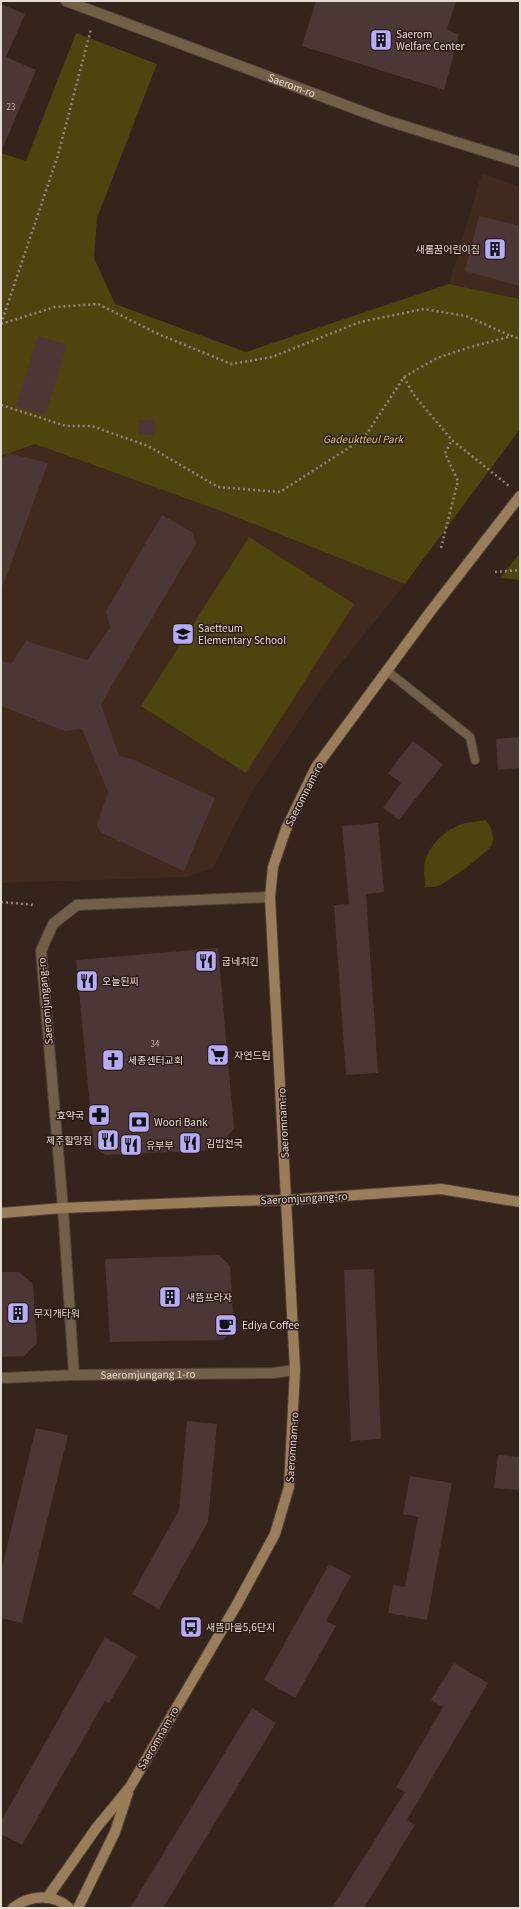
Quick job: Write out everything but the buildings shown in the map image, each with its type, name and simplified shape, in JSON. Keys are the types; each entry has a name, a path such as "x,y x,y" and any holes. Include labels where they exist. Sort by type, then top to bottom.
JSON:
{"street":[{"name":"Saerom-ro","path":"66,1 385,120 520,162"},
{"name":"Saeromnam-ro","path":"47,1898 96,1827 130,1787 236,1606 274,1534 289,1487 295,1370 270,897 273,866 286,829 316,767 517,493"},
{"name":"Saeromjungang-ro","path":"63,1208 41,952 53,924 77,905 270,897"},
{"name":"Saeromjungang-ro","path":"1,1214 63,1208 231,1200 287,1200 440,1189 520,1202"},
{"path":"63,1208 74,1375"},
{"name":"Saeromjungang 1-ro","path":"1,1378 74,1375 273,1373 295,1370"},
{"name":"Saeromnam-ro","path":"78,1908 116,1832 130,1787"},
{"path":"14,1908 19,1903 32,1898 58,1900 69,1908"}],"lane":[{"path":"386,670 470,737 475,760"}],"path":[{"path":"1,324 58,155 91,28"},
{"path":"1,324 55,307 98,304 156,333 231,364 272,357 360,322 424,309 466,316 520,339"},
{"path":"1,405 66,426 92,426 148,446 218,487 280,492 364,438 404,377 437,358 512,336"},
{"path":"404,377 413,394 452,440 517,493"},
{"path":"441,548 458,480 445,454 452,440"},
{"path":"495,572 520,570"},
{"path":"1,902 35,905"}],"shaded area":[{"path":"482,173 520,187 520,299 449,284"},
{"name":"Saetteum Elementary School","path":"35,444 221,511 405,584 325,683 252,792 213,868 187,877 1,883 1,456"}],"green space":[{"name":"Gadeuktteul Park","path":"76,33 157,64 97,218 94,258 115,304 246,352 449,284 520,299 520,429 405,584 221,511 35,444 1,456 1,153 26,161"},
{"path":"249,537 354,604 246,773 141,706"},
{"path":"520,553 520,580 500,578"},
{"path":"486,820 493,836 491,846 488,850 449,880 436,886 425,887 425,862 430,849 434,844 449,830 458,825"}],"place":[{"name":"Saerom Welfare Center","path":"381,40"},
{"name":"새롬꿈어린이집","path":"495,249"},
{"name":"Saetteum Elementary School","path":"183,634"},
{"name":"굽네치킨","path":"206,961"},
{"name":"오늘된찌","path":"87,981"},
{"name":"자연드림","path":"218,1055"},
{"name":"세종센터교회","path":"113,1060"},
{"name":"효약국","path":"99,1115"},
{"name":"Woori Bank","path":"139,1122"},
{"name":"제주할망집","path":"108,1140"},
{"name":"김밥천국","path":"190,1143"},
{"name":"유부부","path":"131,1145"},
{"name":"새뜸프라자","path":"170,1297"},
{"name":"무지개타워","path":"18,1313"},
{"name":"Ediya Coffee","path":"226,1325"},
{"name":"새뜸마을5,6단지","path":"191,1627"}]}
